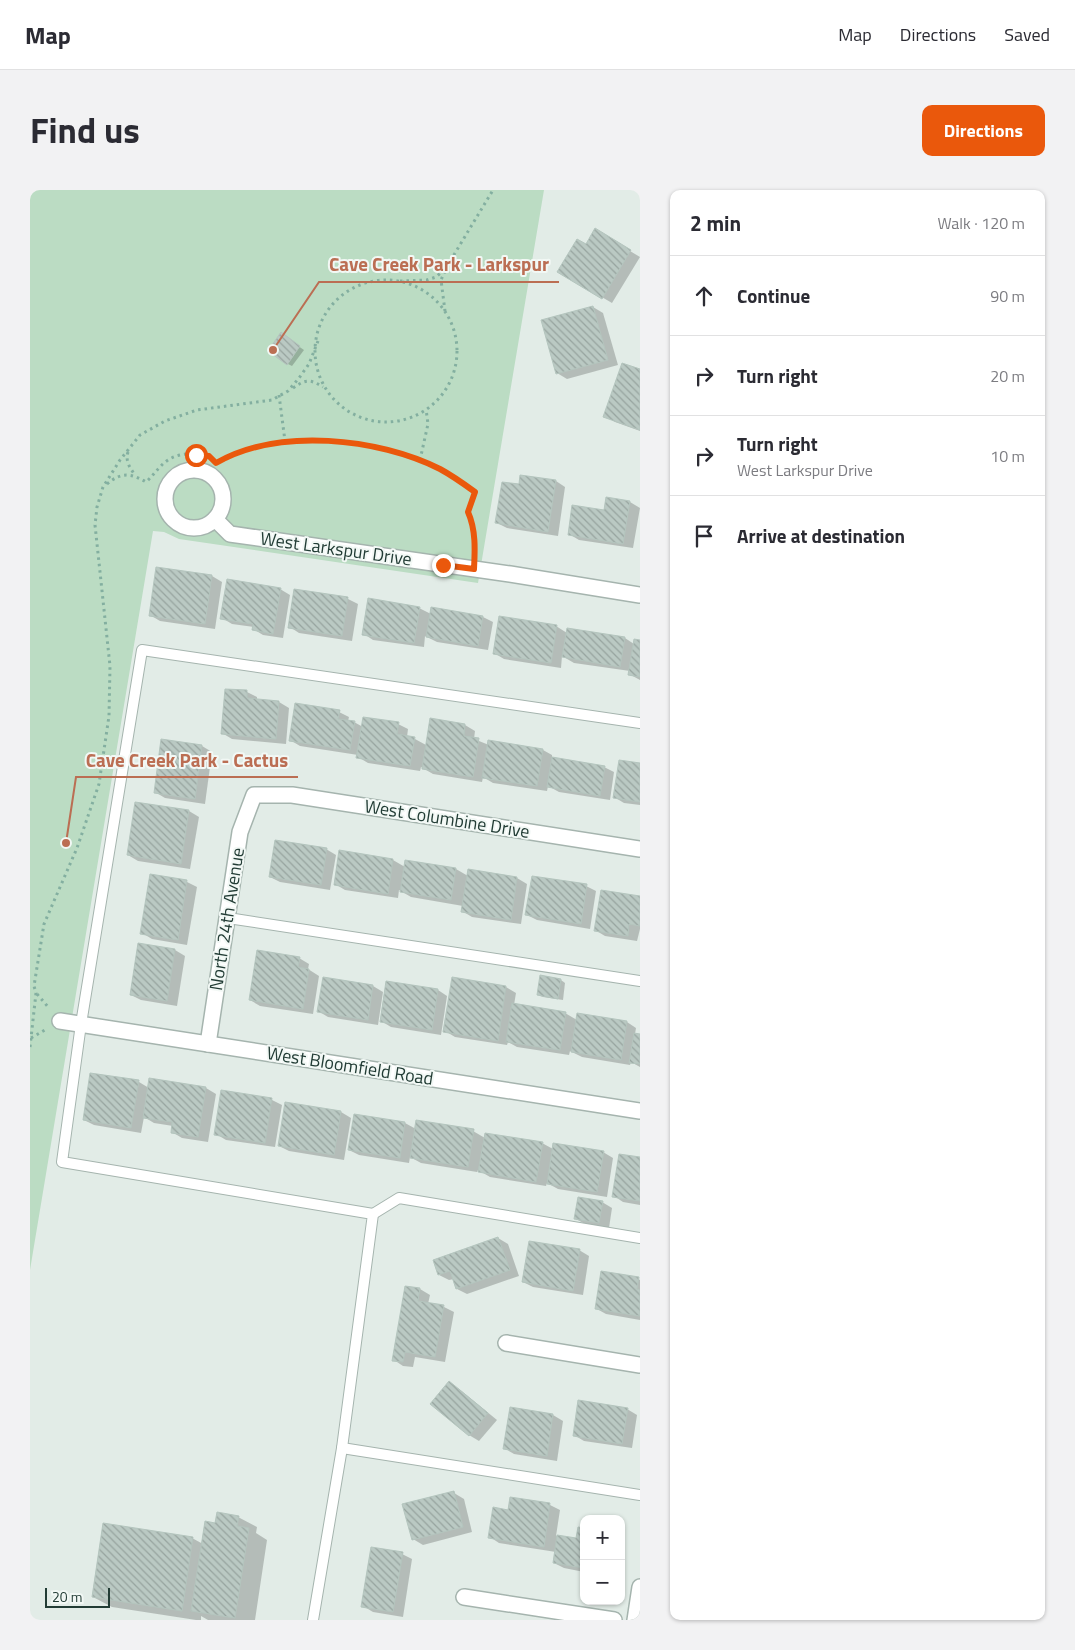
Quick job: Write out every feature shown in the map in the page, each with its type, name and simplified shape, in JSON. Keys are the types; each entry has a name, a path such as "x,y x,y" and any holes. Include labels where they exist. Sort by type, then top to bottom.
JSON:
{"street":[{"name":"West Larkspur Drive","path":"216,519 230,534 640,595"},
{"name":"West Columbine Drive","path":"254,795 292,795 640,849"},
{"name":"North 24th Avenue","path":"208,1044 240,832 254,795"},
{"name":"West Bloomfield Road","path":"60,1021 640,1111"},
{"path":"506,1343 640,1365"},
{"path":"634,1620 640,1587"},
{"path":"464,1597 614,1620"}],"lane":[{"path":"640,723 142,650 81,1024 62,1162 373,1214 399,1198 640,1238"},
{"path":"228,918 640,981"},
{"path":"313,1620 342,1448 373,1214"},
{"path":"342,1448 640,1496"}],"path":[{"path":"445,312 441,280 446,268 493,190"},
{"path":"393,280 428,294 445,312 452,326 457,350 454,370 444,392 421,414 397,422 381,422 357,417 336,402 321,382 315,366 322,317 334,302 354,287 378,281 393,280 410,282 427,280 436,277 446,268"},
{"path":"288,391 302,382 312,381 325,388"},
{"path":"279,395 285,441"},
{"path":"420,460 428,424 426,409"},
{"path":"102,492 108,482 126,474 146,482 157,469 176,456 187,454 209,456 216,463 233,454 285,441 324,441 360,444 420,460 441,470 475,492 468,512 472,522 475,547 474,569"},
{"path":"130,448 126,456 129,467 135,476"}],"green space":[{"path":"30,190 544,190 478,583 179,539 164,532 153,531 30,1270"}],"building":[{"path":"595,228 631,250 602,299 557,272 577,239 586,244"},
{"path":"593,306 608,360 556,374 541,320"},
{"path":"281,332 300,346 287,365 268,351"},
{"path":"622,363 640,369 640,430 603,417"},
{"path":"520,475 556,480 548,532 495,523 502,482 519,484"},
{"path":"606,497 630,501 623,544 568,535 572,505 604,510"},
{"path":"156,567 212,575 205,624 149,616"},
{"path":"227,579 281,588 273,634 252,630 253,624 220,619"},
{"path":"294,589 348,597 342,636 288,628"},
{"path":"368,598 420,607 414,643 362,635"},
{"path":"431,607 483,616 478,646 426,637"},
{"path":"499,616 557,625 551,663 493,654"},
{"path":"567,628 625,637 620,667 562,657"},
{"path":"634,639 640,640 640,677 628,675"},
{"path":"225,689 247,690 247,698 279,701 276,739 221,734"},
{"path":"295,703 340,710 338,719 355,721 350,750 289,741"},
{"path":"363,717 399,722 397,734 415,737 410,766 356,758"},
{"path":"430,718 465,724 464,736 479,738 473,777 422,769"},
{"path":"161,739 202,745 195,799 154,793"},
{"path":"488,740 543,749 537,786 482,778"},
{"path":"552,757 605,766 600,796 547,787"},
{"path":"619,760 640,763 640,802 613,798"},
{"path":"135,802 189,810 181,864 127,855"},
{"path":"275,840 327,848 321,885 269,877"},
{"path":"339,850 393,859 388,894 334,885"},
{"path":"405,860 456,868 451,900 400,892"},
{"path":"468,869 517,877 511,920 461,912"},
{"path":"150,874 187,880 178,940 140,934"},
{"path":"532,876 587,884 581,924 525,915"},
{"path":"601,890 640,896 640,926 629,924 628,936 594,931"},
{"path":"138,943 175,949 167,1001 130,995"},
{"path":"257,950 300,957 298,967 309,969 303,1009 249,1000"},
{"path":"540,975 561,979 558,999 537,995"},
{"path":"323,977 373,985 368,1020 317,1012"},
{"path":"452,977 506,986 498,1041 443,1032"},
{"path":"386,981 438,989 432,1030 380,1022"},
{"path":"512,1003 566,1012 560,1050 506,1042"},
{"path":"577,1013 627,1021 621,1060 571,1052"},
{"path":"634,1033 640,1034 640,1064 629,1063"},
{"path":"90,1073 139,1080 131,1128 83,1120"},
{"path":"149,1078 206,1087 198,1137 171,1133 172,1122 143,1118"},
{"path":"221,1090 272,1098 265,1143 214,1135"},
{"path":"285,1102 341,1111 334,1155 278,1146"},
{"path":"354,1114 405,1122 400,1158 348,1150"},
{"path":"416,1120 474,1129 468,1167 410,1158"},
{"path":"485,1133 543,1142 536,1182 478,1172"},
{"path":"553,1143 604,1151 597,1192 547,1184"},
{"path":"619,1154 640,1157 640,1201 612,1197"},
{"path":"578,1197 603,1201 599,1223 574,1219"},
{"path":"498,1237 510,1270 456,1289 450,1271 438,1275 433,1260"},
{"path":"529,1241 580,1249 573,1291 522,1282"},
{"path":"601,1271 639,1277 637,1289 640,1290 640,1316 595,1309"},
{"path":"405,1286 420,1288 418,1301 444,1305 435,1357 405,1352 403,1362 392,1361"},
{"path":"449,1381 488,1413 469,1436 430,1404"},
{"path":"578,1400 628,1408 622,1444 573,1436"},
{"path":"510,1407 553,1414 547,1456 503,1449"},
{"path":"454,1491 463,1527 412,1540 402,1504"},
{"path":"510,1497 550,1503 544,1547 488,1538 493,1507 508,1510"},
{"path":"217,1512 239,1516 237,1526 249,1528 235,1618 191,1611 205,1521 215,1523"},
{"path":"103,1523 193,1537 182,1611 92,1597"},
{"path":"578,1527 580,1527 580,1567 553,1563 557,1535 576,1538"},
{"path":"371,1547 403,1552 393,1612 361,1607"}],"place":[{"name":"Cave Creek Park - Larkspur","path":"273,350"},
{"name":"Cave Creek Park - Cactus","path":"66,843"}],"route":[{"path":"196,455 209,456 216,463 233,454 249,449 285,441 314,441 360,444 420,460 441,470 475,492 468,512 472,522 475,547 474,569 443,565"}]}
